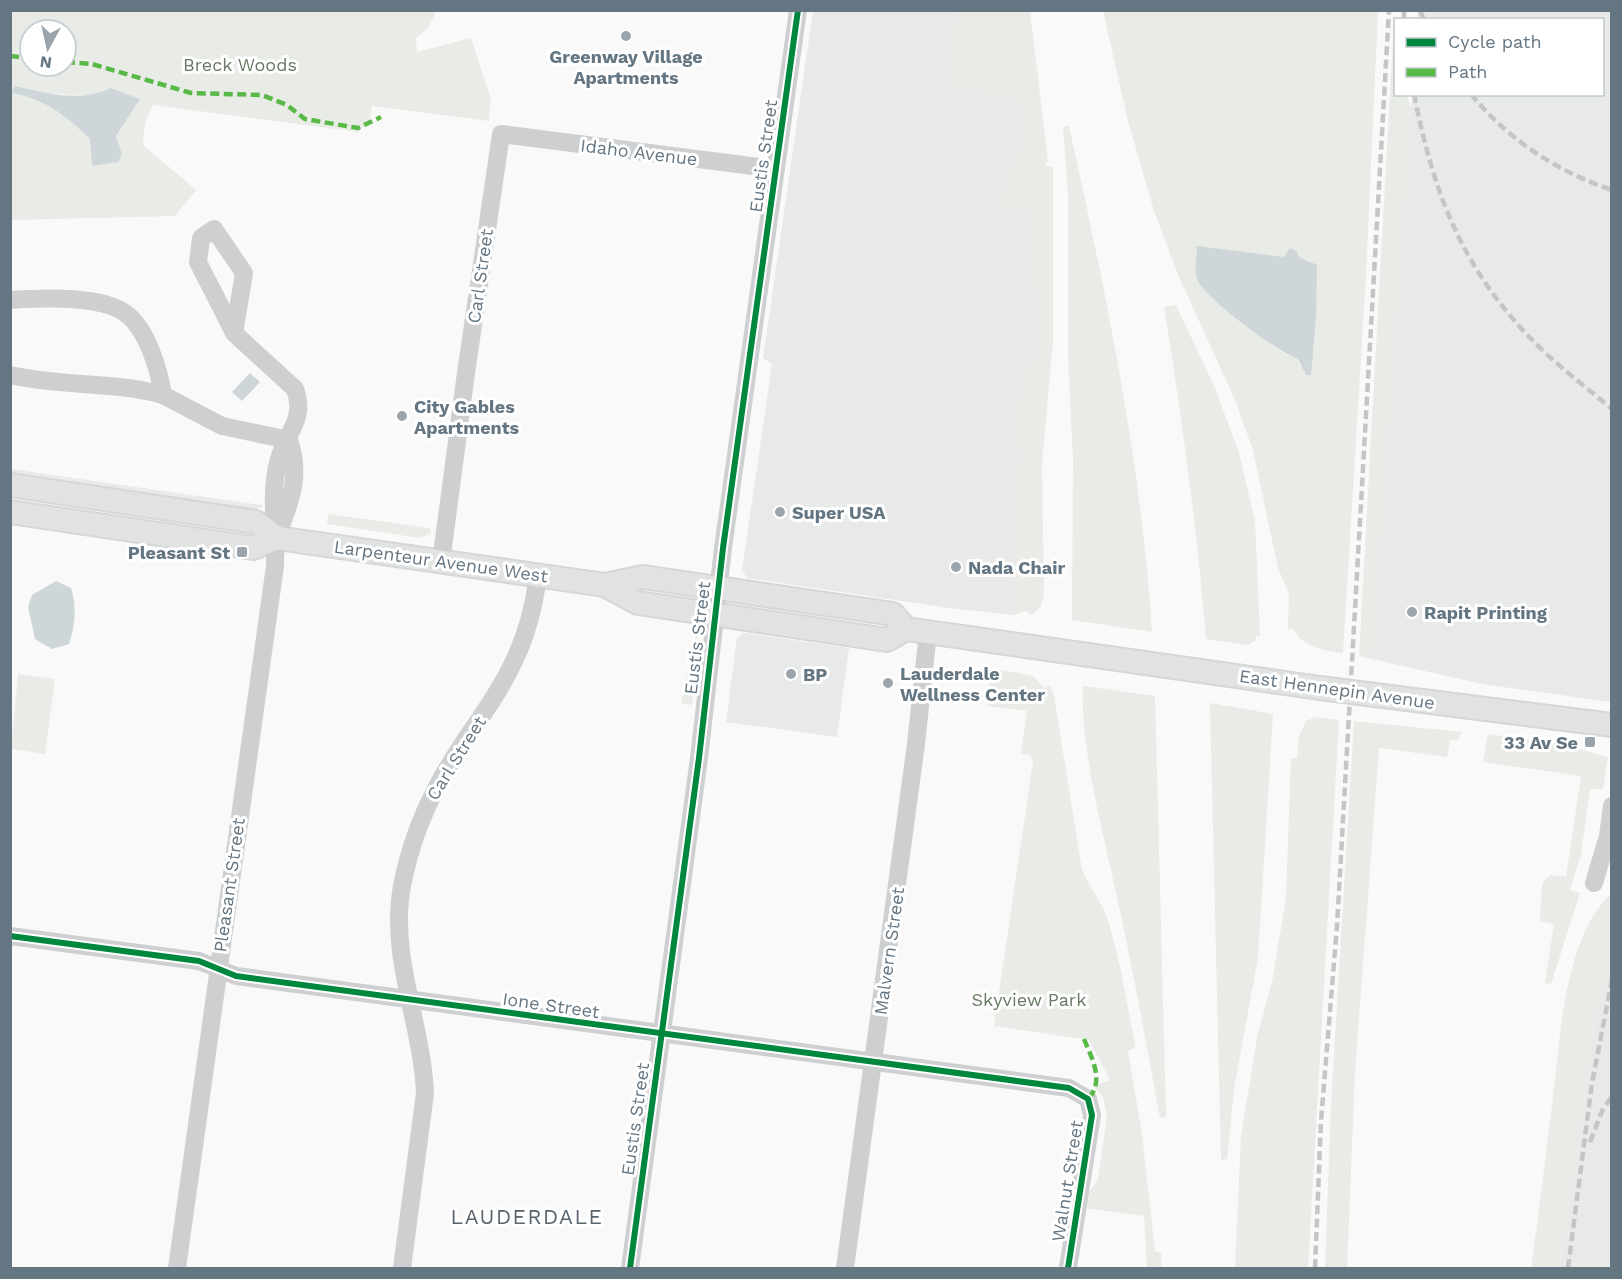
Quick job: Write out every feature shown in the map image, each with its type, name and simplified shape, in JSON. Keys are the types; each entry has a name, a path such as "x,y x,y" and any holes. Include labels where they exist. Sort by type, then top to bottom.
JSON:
{"main road":[{"name":"Larpenteur Avenue West","path":"10,485 256,522 277,538 441,562 605,585 643,577 893,614 917,631"},
{"name":"Larpenteur Avenue West","path":"10,512 253,548 277,538"},
{"name":"Larpenteur Avenue West","path":"605,585 638,603 887,640 917,631 1062,651"},
{"name":"East Hennepin Avenue","path":"1062,651 1320,688 1611,725"}],"street":[{"name":"Eustis Street","path":"630,1269 699,758 718,588 798,10"},
{"name":"Idaho Avenue","path":"501,134 776,169"},
{"name":"Carl Street","path":"441,562 501,134"},
{"path":"214,228 244,273 234,333 198,262 201,238 214,228"},
{"path":"10,300 76,301 104,304 127,314 135,322 158,367 163,395"},
{"name":"Pleasant Street","path":"177,1269 277,538 273,500 279,458 289,440 300,401 295,388 234,333"},
{"path":"10,375 50,383 137,388 163,395 188,411 222,426 289,440"},
{"name":"Carl Street","path":"402,1269 425,1093 424,1067 399,938 400,906 413,845 426,808 440,781 501,686 514,661 531,618 538,576"},
{"name":"Malvern Street","path":"845,1269 916,744 917,631"},
{"path":"1594,883 1608,836 1611,806"},
{"name":"Ione Street","path":"10,936 199,961 236,975 662,1035 1069,1088 1088,1099"},
{"name":"Walnut Street","path":"1068,1269 1092,1115 1088,1099"}],"shaded area":[{"path":"813,11 957,11 946,85 1021,100 1021,145 998,204 1032,213 1031,282 1043,309 1034,368 1025,367 1012,446 1022,449 1011,516 1016,554 1014,615 949,608 747,578 742,570 772,364 763,358"},
{"path":"1418,11 1611,11 1611,702 1482,684 1372,659 1412,96 1604,96 1604,18 1417,18"},
{"path":"15,86 51,94 76,96 99,93 110,88 140,99 116,136 122,154 118,162 92,166 90,139 54,109 34,99 11,93"},
{"path":"1197,246 1284,257 1290,248 1296,251 1299,257 1317,265 1316,317 1311,375 1306,375 1298,359 1288,355 1243,324 1202,287 1196,275"},
{"path":"250,373 260,382 242,401 232,392"},
{"path":"56,581 71,588 74,616 69,644 52,649 35,639 28,607 32,595"},
{"path":"744,633 849,648 837,737 726,722 737,638"},
{"path":"1611,960 1611,1268 1559,1268 1595,1019"}],"green space":[{"name":"Breck Woods","path":"11,11 436,11 429,27 416,38 417,52 471,38 491,99 489,121 372,106 369,126 360,128 359,132 153,105 145,122 143,145 196,190 175,216 11,220","holes":["15,86 44,93 140,99 116,136 122,154 92,166 90,139 54,109 34,99 11,93"]},
{"path":"957,11 1030,11 1048,161 1045,166 1053,167 1053,341 1042,464 1044,596 1041,606 1032,615 1026,611 1014,615 1016,554 1011,516 1022,449 1012,447 1025,367 1034,367 1043,310 1031,282 1032,213 998,204 1021,145 1021,100 946,85"},
{"path":"1103,11 1378,11 1366,276 1343,653 1309,645 1293,629 1288,629 1289,594 1278,568 1253,450 1235,400 1179,277 1154,211 1128,121","holes":["1285,257 1309,260 1300,368 1298,359 1275,347 1221,305 1202,287"]},
{"path":"1394,39 1394,96 1407,96 1411,109 1372,659 1359,656"},
{"path":"1069,126 1109,315 1131,441 1140,504 1152,632 1072,620 1073,460 1068,355 1068,194 1063,127"},
{"path":"1176,305 1215,388 1239,453 1255,521 1260,636 1256,636 1255,641 1248,645 1206,639 1188,473 1164,307"},
{"path":"11,469 262,505 263,507 253,510 11,475"},
{"path":"328,514 430,528 431,533 420,538 327,524"},
{"path":"698,634 692,705 681,703 693,643"},
{"name":"Skyview Park","path":"991,668 1033,676 1045,688 1050,685 1054,696 1082,870 1110,927 1135,1044 1135,1048 1128,1051 1142,1134 1155,1251 1161,1253 1162,1268 1147,1268 1144,1216 1085,1208 1087,1195 1098,1180 1107,1115 1103,1097 1093,1086 1110,1080 1089,1040 994,1026 1033,762 1030,755 1021,754 1027,711 987,706"},
{"path":"18,674 55,679 45,754 11,749"},
{"path":"1083,686 1155,696 1166,1117 1160,1118 1128,949 1094,790 1085,736"},
{"path":"1210,703 1273,714 1258,958 1234,1089 1227,1159 1221,1160"},
{"path":"1316,717 1339,720 1308,1268 1235,1268 1241,1136 1258,1033 1272,982 1286,898 1291,758 1297,758 1299,736 1306,721"},
{"path":"1354,721 1462,732 1458,740 1450,740 1447,757 1379,748 1355,1072 1347,1268 1325,1268 1331,1105"},
{"path":"1488,734 1564,745 1608,757 1603,789 1590,789 1581,854 1570,890 1580,893 1551,984 1545,983 1554,924 1540,921 1542,884 1550,875 1566,877 1581,776 1483,762"},
{"path":"1611,894 1611,960 1595,1019 1559,1268 1531,1268 1562,1023 1573,964 1595,913"}],"railway":[{"path":"1315,1268 1321,1121 1337,926 1389,10"},
{"path":"1404,10 1404,18"},
{"path":"1420,10 1423,18"},
{"path":"1414,96 1429,159 1439,189 1450,218 1479,274 1498,301 1530,338 1564,370 1612,409"},
{"path":"1473,96 1501,125 1535,152 1572,174 1612,190"},
{"path":"1568,1268 1592,1083 1612,980"},
{"path":"1590,1142 1602,1111 1612,1096"}],"marked path":[{"path":"10,56 18,57"},
{"path":"78,63 92,64 191,93 262,95 287,105 305,119 358,128 381,117"},
{"path":"1084,1039 1096,1077 1096,1085 1088,1099"}],"cycle path":[{"path":"630,1268 699,758 723,548 798,10"},
{"path":"10,936 199,961 236,976 1069,1088 1088,1099 1092,1115 1068,1268"}],"place":[{"name":"Greenway Village Apartments","path":"626,36"},
{"name":"City Gables Apartments","path":"402,416"},
{"name":"Super USA","path":"780,512"},
{"name":"Pleasant St","path":"242,552"},
{"name":"Nada Chair","path":"956,567"},
{"name":"Rapit Printing","path":"1412,612"},
{"name":"BP","path":"791,674"},
{"name":"Lauderdale Wellness Center","path":"888,683"},
{"name":"33 Av Se","path":"1590,742"}],"district":[{"name":"LAUDERDALE","path":"527,1216"}]}
